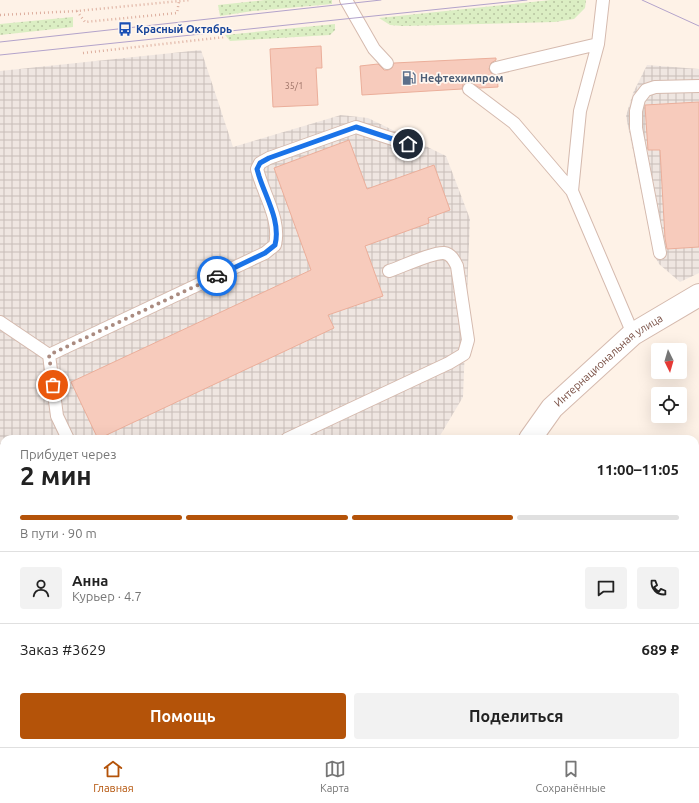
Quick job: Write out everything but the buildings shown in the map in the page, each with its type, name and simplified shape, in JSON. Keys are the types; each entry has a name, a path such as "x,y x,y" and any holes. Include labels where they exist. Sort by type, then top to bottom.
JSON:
{"street":[{"name":"Интернациональная улица","path":"533,435 552,408 633,334 699,295"}],"lane":[{"path":"346,0 374,49 387,63"},
{"path":"572,191 580,111 598,44 603,0"},
{"path":"496,68 598,44"},
{"path":"660,253 636,133 637,104 642,94 650,88 699,86"},
{"path":"469,89 514,123 572,191 633,334"},
{"path":"49,355 265,253 275,245 277,236 276,225 257,169 260,163 269,158 356,127 408,144"},
{"path":"296,435 449,363 464,354 468,340 468,328 457,266 453,258 444,253 434,255 389,271"},
{"path":"0,322 49,355 57,416 66,435"}],"path":[{"path":"0,15 78,11 190,0"},
{"path":"78,11 85,22 177,13 179,1"},
{"path":"83,53 225,36"}],"shaded area":[{"path":"201,50 233,147 341,115 368,118 446,156 470,219 463,397 440,435 0,435 0,71"},
{"path":"647,65 699,69 699,273 680,282 659,264 654,255 626,116 633,93"}],"green space":[{"path":"265,0 332,0 332,4 253,11 220,16 218,5"},
{"path":"551,0 586,0 585,8 574,19 555,22 403,26 390,25 379,18"},
{"path":"73,17 73,27 0,35 0,24"},
{"path":"335,24 335,30 330,35 230,41 225,35"}],"tram line":[{"path":"0,42 381,0"},
{"path":"0,55 527,0"},
{"path":"642,0 699,26"}],"way so far":[{"path":"53,385 49,355 217,276"}],"place":[{"name":"Красный Октябрь","path":"125,29"},
{"name":"Нефтехимпром","path":"409,78"}],"route":[{"path":"217,276 265,253 275,245 277,236 276,225 257,169 260,163 269,158 356,127 408,144"}]}
